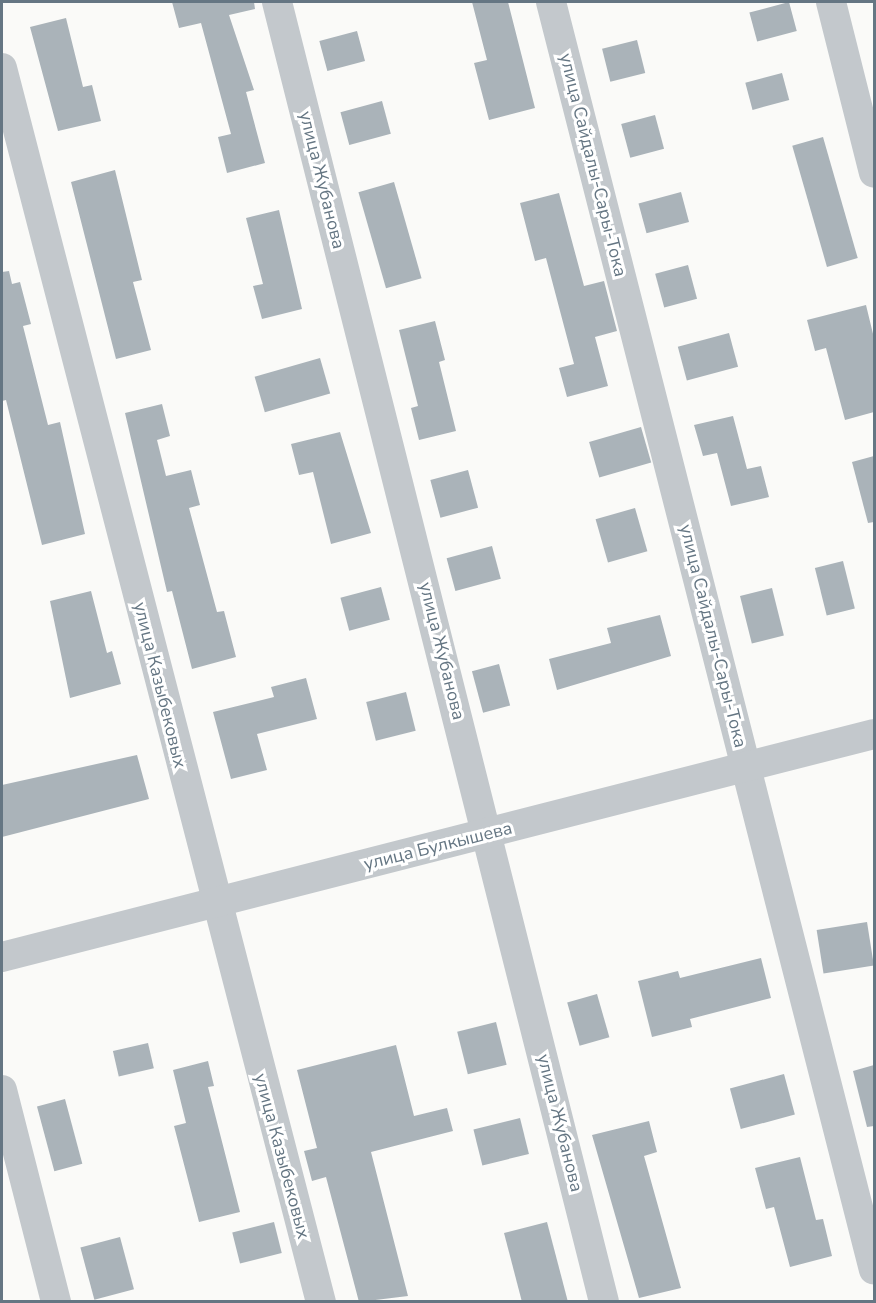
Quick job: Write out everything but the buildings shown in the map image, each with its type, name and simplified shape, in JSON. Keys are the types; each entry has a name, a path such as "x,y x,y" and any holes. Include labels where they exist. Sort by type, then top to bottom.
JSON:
{"street":[{"name":"улица Жубанова","path":"277,2 488,833 604,1302"},
{"name":"улица Сайдалы-Сары-Тока","path":"551,2 874,1270"},
{"path":"831,2 874,173"},
{"name":"улица Казыбековых","path":"2,68 215,903 321,1302"},
{"name":"улица Булкышева","path":"2,957 874,734"},
{"path":"2,1090 56,1302"}]}
